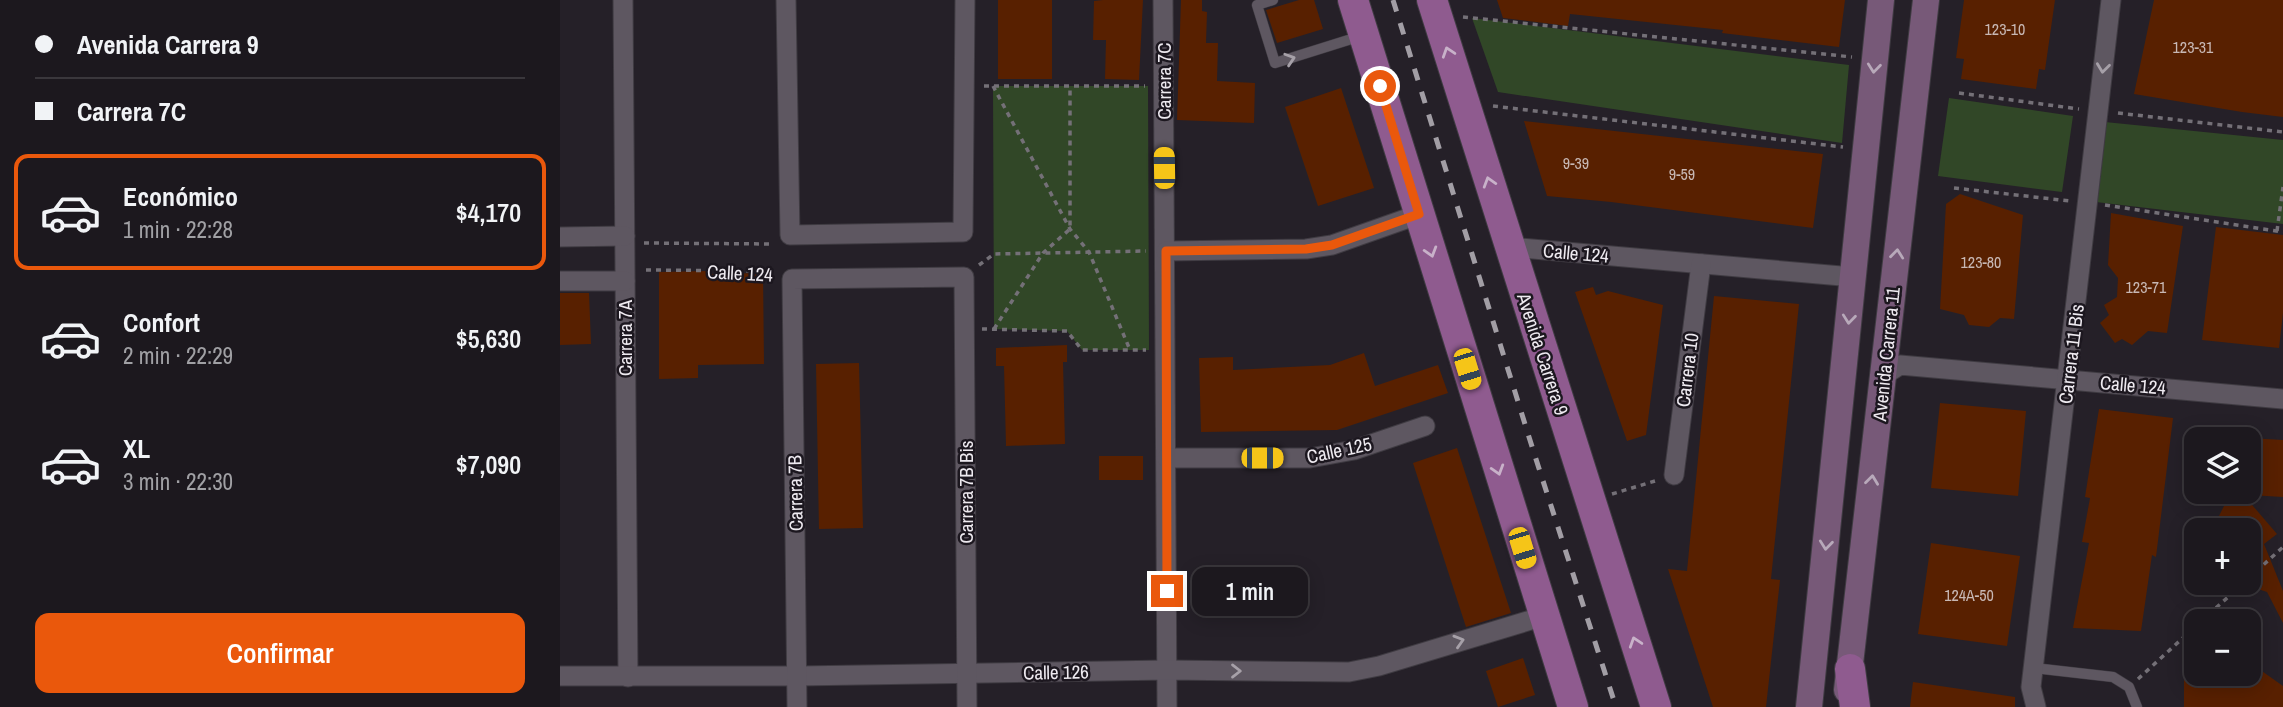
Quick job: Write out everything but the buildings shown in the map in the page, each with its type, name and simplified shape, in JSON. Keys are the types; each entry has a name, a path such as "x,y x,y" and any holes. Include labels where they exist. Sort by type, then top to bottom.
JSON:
{"main road":[{"path":"1353,0 1573,707"},
{"path":"1809,707 1881,0"},
{"name":"Avenida Carrera 11","path":"1845,707 1890,363 1926,0"},
{"name":"Avenida Carrera 9","path":"1434,7 1656,707"},
{"path":"1850,669 1855,707"}],"street":[{"name":"Carrera 7A","path":"623,0 628,677"},
{"path":"786,0 790,235 964,232 965,0"},
{"name":"Carrera 7C","path":"1163,0 1167,707"},
{"name":"Carrera 11 Bis","path":"2035,707 2031,687 2111,0"},
{"path":"1166,251 1306,249 1332,245 1419,214"},
{"path":"560,237 625,236"},
{"name":"Calle 124","path":"1509,247 1853,277"},
{"name":"Carrera 10","path":"1674,475 1701,264"},
{"name":"Calle 124","path":"792,279 964,277"},
{"name":"Carrera 7B Bis","path":"964,277 967,707"},
{"name":"Carrera 7B","path":"792,279 797,707"},
{"path":"560,281 625,281"},
{"name":"Calle 124","path":"1890,363 2283,398"},
{"name":"Calle 125","path":"1167,458 1310,458 1353,450 1426,426"},
{"name":"Calle 126","path":"560,676 797,676 1167,670 1349,671 1379,666 1544,615"}],"lane":[{"path":"1273,0 1257,5 1275,64 1364,35"},
{"path":"2034,668 2113,677 2129,687 2137,707"}],"path":[{"path":"1434,7 1875,60"},
{"path":"965,86 1163,85"},
{"path":"993,86 1070,229 1089,252 1130,350 1082,350 1067,331 994,329 1043,253 1070,229 1070,86"},
{"path":"1959,93 2283,132"},
{"path":"1465,103 1866,150"},
{"path":"1954,188 2088,203 2280,231 2283,187"},
{"name":"Calle 124","path":"625,236 649,244 770,245 790,235"},
{"path":"994,254 1166,251"},
{"name":"Calle 124","path":"625,281 644,270 774,271 792,279"},
{"path":"1591,501 1674,475"},
{"path":"2261,567 2283,547"},
{"path":"2215,609 2230,595"},
{"path":"2129,687 2184,637"}],"green space":[{"path":"1472,18 1849,65 1842,143 1498,92"},
{"path":"993,86 1148,86 1149,350 1082,350 1067,331 994,329"},
{"path":"1949,98 2073,116 2062,192 1938,176"},
{"path":"2105,122 2283,140 2283,224 2096,202"}],"railway":[{"path":"1393,0 1616,707"}],"route":[{"path":"1167,591 1166,251 1306,249 1332,245 1419,214 1380,86"}]}
